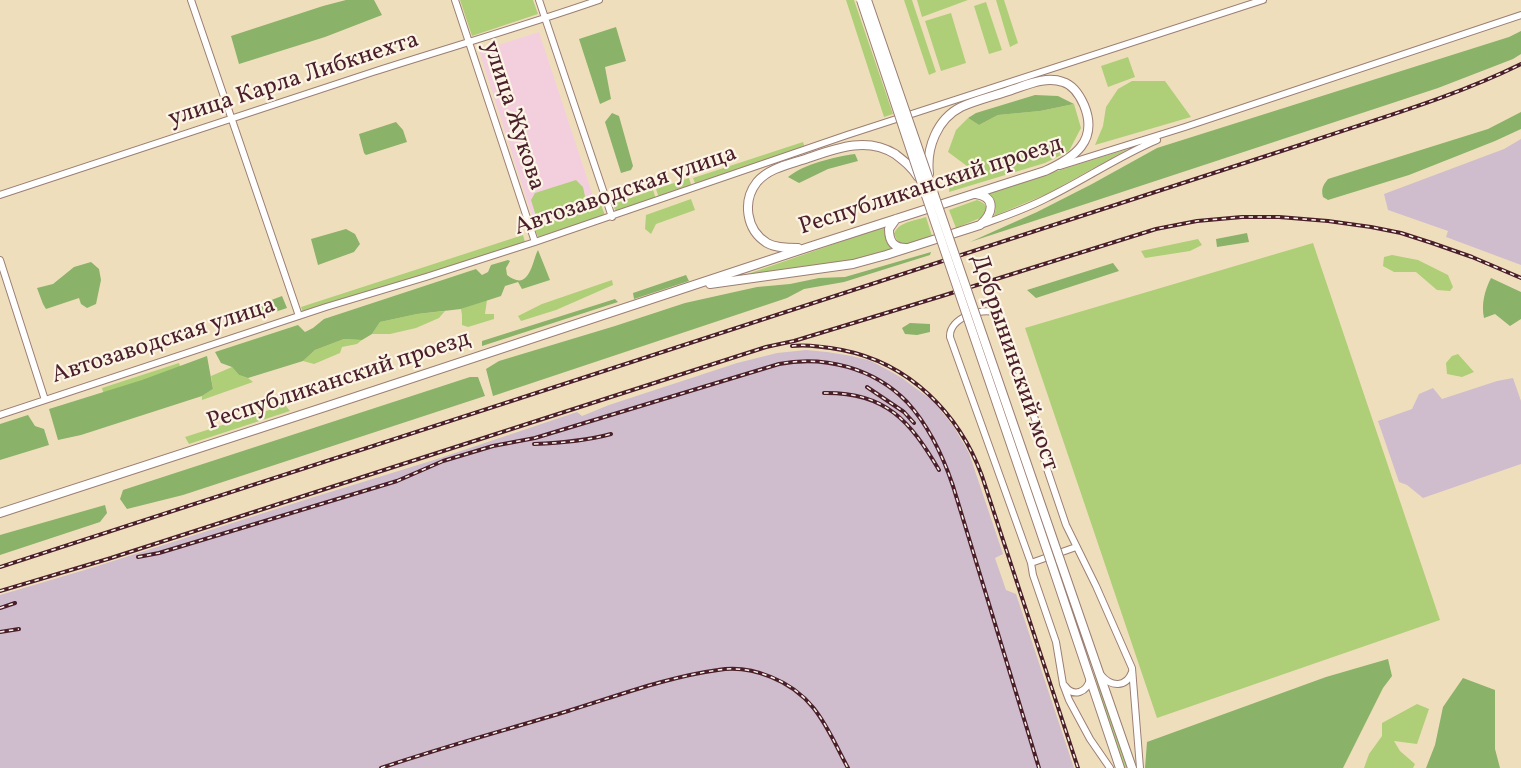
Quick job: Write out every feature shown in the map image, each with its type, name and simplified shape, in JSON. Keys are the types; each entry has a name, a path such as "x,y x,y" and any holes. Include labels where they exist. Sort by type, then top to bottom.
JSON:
{"main road":[{"path":"861,0 925,180"},
{"path":"867,0 925,180"},
{"path":"925,180 929,151 940,127 950,115 961,107 1051,79 1064,82 1075,90 1082,102 1088,121 1087,135 1080,148 1068,159 1045,171"},
{"path":"809,246 776,247 759,236 753,229 749,219 748,199 764,175 836,149 864,144 895,154 925,180"},
{"name":"Республиканский проезд","path":"0,513 809,246 1045,171"},
{"name":"Добрынинский мост","path":"925,180 1132,768"},
{"name":"Добрынинский мост","path":"925,180 1120,768"},
{"path":"971,194 985,197 991,207 987,219 980,225"},
{"path":"897,218 889,229 891,241 902,248 912,247"},
{"name":"Республиканский проезд","path":"690,286 844,266 980,225"}],"street":[{"path":"191,0 299,316"},
{"name":"улица Жукова","path":"455,0 535,242"},
{"path":"539,0 612,217"},
{"name":"улица Карла Либкнехта","path":"0,195 599,0"},
{"name":"Автозаводская улица","path":"0,414 299,316 426,278 612,217 869,128 1263,0"},
{"name":"Республиканский проезд","path":"1045,171 1521,15"},
{"name":"Республиканский проезд","path":"980,225 1038,203 1142,146 1185,127"},
{"path":"0,260 45,400"},
{"path":"1110,768 1085,729 1063,684 1056,642 1031,563 950,337 950,328 954,324 964,317 986,310 996,313 1003,324 1040,434 1045,463 1066,525 1132,668 1140,768"},
{"path":"1031,563 1076,548"},
{"path":"1100,674 1114,685 1120,684 1129,679 1132,668"},
{"path":"1063,684 1068,690 1082,691 1088,687 1090,678"}],"shaded area":[{"path":"539,32 596,205 535,225 479,51"},
{"path":"1521,139 1521,265 1446,237 1448,231 1388,210 1384,194 1504,149"},
{"path":"806,350 871,361 902,378 933,401 954,427 969,453 1003,554 995,558 1006,590 1016,594 1074,768 0,768 0,595 434,460 577,412 582,416 737,363 777,353"},
{"path":"1513,378 1521,401 1521,464 1423,498 1407,485 1399,482 1378,421 1412,409 1419,394 1433,388 1442,399"}],"green space":[{"path":"346,0 374,0 382,15 325,37 239,64 231,36"},
{"path":"460,0 533,0 538,14 472,36"},
{"path":"846,0 854,0 893,114 884,117"},
{"path":"904,0 912,0 936,72 929,75"},
{"path":"917,0 968,0 922,17"},
{"path":"996,0 1004,0 1018,43 1010,47"},
{"path":"986,2 1002,50 989,54 974,6"},
{"path":"951,13 966,63 941,71 925,21"},
{"path":"616,27 626,61 605,67 611,99 600,104 579,39"},
{"path":"1521,31 1521,54 1438,88 970,242 1037,212 1157,148 1509,37"},
{"path":"1128,57 1135,77 1108,87 1101,66"},
{"path":"1132,81 1165,81 1191,117 1095,145 1103,126 1106,107 1118,89"},
{"path":"1035,95 1058,96 1074,104 1040,111 998,115 979,125 968,118 976,113"},
{"path":"1074,104 1081,128 1069,151 1045,163 949,192 950,181 967,166 948,152 956,130 968,118 979,125 998,115 1040,111"},
{"path":"1521,112 1521,129 1495,141 1409,175 1328,200 1323,197 1323,187 1328,179 1488,129"},
{"path":"612,113 619,116 633,166 631,170 621,173 605,122"},
{"path":"396,122 403,130 407,142 366,155 359,134"},
{"path":"803,142 805,148 696,186 693,178"},
{"path":"1128,149 1047,194 994,216 995,203 986,193"},
{"path":"855,154 858,161 828,169 799,183 788,177 811,165"},
{"path":"689,178 692,187 659,198 656,189"},
{"path":"576,180 583,187 586,201 583,206 543,218 536,216 531,200 535,193"},
{"path":"653,190 656,199 617,212 614,208 614,204"},
{"path":"691,199 695,210 656,224 651,234 645,229 646,215"},
{"path":"977,200 986,206 985,216 956,228 949,210"},
{"path":"601,205 605,215 538,237 534,227"},
{"path":"926,217 932,236 909,244 898,242 894,234 899,227 907,222"},
{"path":"886,226 886,240 894,250 837,265 739,277"},
{"path":"346,229 355,234 360,244 354,252 318,265 311,239"},
{"path":"1247,233 1249,242 1217,247 1216,239"},
{"path":"523,235 525,242 303,313 301,307"},
{"path":"1198,239 1202,245 1190,251 1145,258 1141,251"},
{"path":"1313,243 1440,620 1157,718 1025,328"},
{"path":"538,250 550,280 522,289 518,282 505,286 501,296 461,309 417,314 380,322 372,334 362,340 344,339 315,350 303,361 248,378 239,375 232,367 221,363 215,352 298,325 305,332 324,319 476,269 482,275 488,272 491,265 508,260 510,261 506,268 507,275 515,280 521,280 529,273"},
{"path":"931,252 930,255 844,282 804,289 787,298 493,396 486,369 499,361 685,303 757,287 819,278 845,277"},
{"path":"1392,255 1418,260 1448,275 1453,287 1450,291 1437,290 1416,272 1394,272 1383,266 1384,257"},
{"path":"91,262 99,269 101,280 96,304 87,308 81,304 79,298 46,309 37,288 53,284 74,267"},
{"path":"1113,263 1119,271 1036,298 1027,290"},
{"path":"686,275 689,281 634,299 633,293"},
{"path":"1491,278 1521,292 1521,319 1510,326 1495,314 1484,318 1484,297"},
{"path":"612,280 613,285 556,310 521,321 518,316 542,304"},
{"path":"282,296 287,308 257,318 253,307"},
{"path":"615,299 618,302 482,346 482,341"},
{"path":"487,300 485,314 494,314 494,319 468,327 462,325 461,309"},
{"path":"445,311 439,318 416,328 390,334 372,334 380,322"},
{"path":"910,323 930,324 930,332 917,335 905,334 902,328"},
{"path":"344,339 362,340 357,344 342,347 340,353 314,364 303,361 315,350"},
{"path":"1458,354 1474,372 1462,377 1447,374 1446,363 1452,356"},
{"path":"207,356 213,389 202,396 81,435 58,440 49,409 142,380"},
{"path":"179,363 182,373 105,399 102,388"},
{"path":"232,367 239,375 253,382 202,400 202,396 213,389 211,376"},
{"path":"470,377 478,377 485,396 183,495 127,509 120,499 123,490"},
{"path":"285,405 290,411 189,444 185,437"},
{"path":"28,415 35,426 44,429 49,445 0,460 0,424"},
{"path":"105,505 107,513 100,522 0,555 0,535"},
{"path":"1388,659 1392,676 1383,688 1343,768 1145,768 1147,742 1326,677"},
{"path":"1094,673 1107,705 1128,768 1124,768"},
{"path":"1463,678 1495,690 1495,749 1500,768 1426,768 1435,745 1443,707"},
{"path":"1417,704 1429,709 1417,744 1394,741 1400,751 1415,764 1413,768 1364,768 1369,754 1382,736 1382,723"}],"railway":[{"path":"0,567 1386,117 1441,98 1521,64"},
{"path":"0,591 111,558 766,347 794,341 1156,229 1197,221 1242,217 1328,221 1401,233 1472,257 1521,278"},
{"path":"792,346 842,350 889,366 929,394 960,432 982,476 1078,768"},
{"path":"138,557 159,553 397,481 443,461 493,446 535,438 779,364 813,361 831,363 864,373 894,390 922,421 940,452 953,486 1039,768"},
{"path":"867,387 904,412 914,423"},
{"path":"824,393 864,398 894,413 918,437 939,470"},
{"path":"534,444 573,441 611,434"},
{"path":"0,608 15,603"},
{"path":"0,632 19,629"},
{"path":"381,768 661,682 699,673 731,669 765,675 786,684 799,693 810,703 826,727 848,768"}]}
